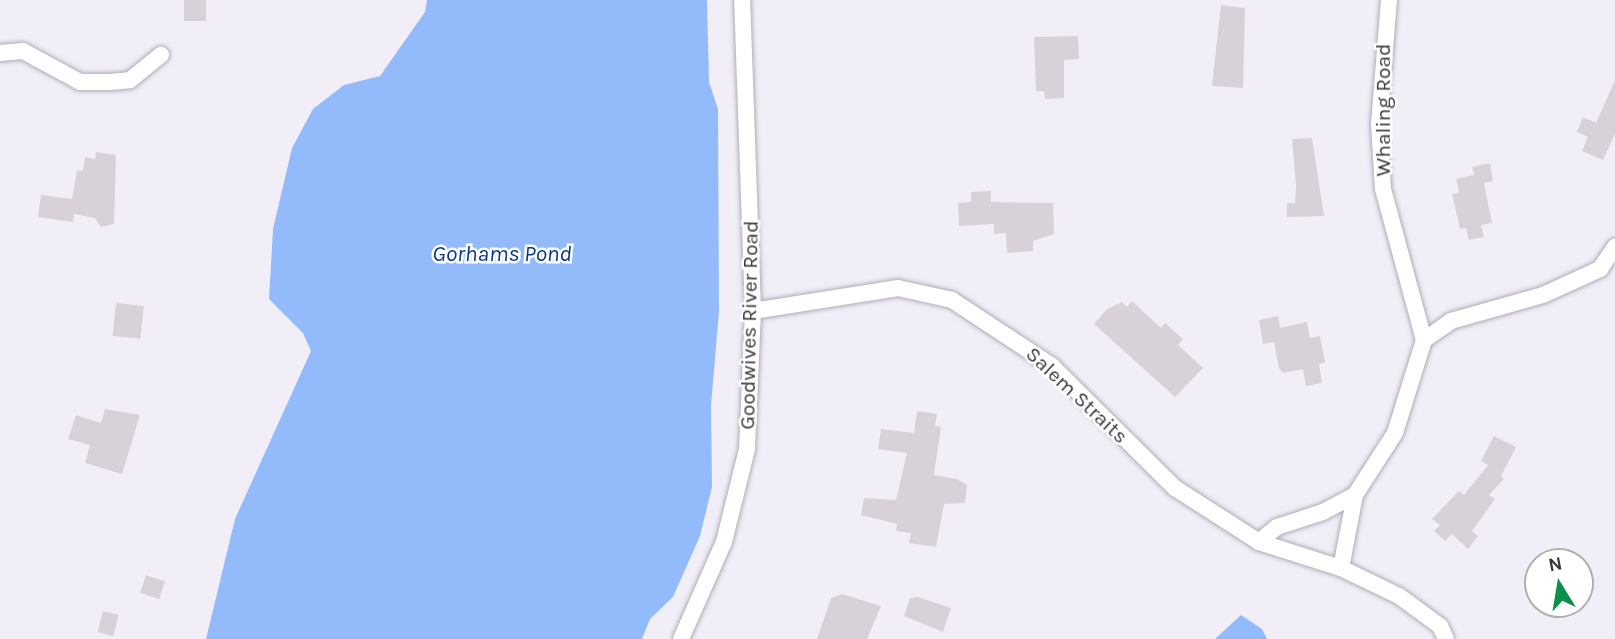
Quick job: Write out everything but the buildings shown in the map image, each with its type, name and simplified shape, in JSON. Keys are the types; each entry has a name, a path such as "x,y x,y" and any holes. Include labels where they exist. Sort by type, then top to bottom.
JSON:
{"street":[{"name":"Goodwives River Road","path":"681,639 724,542 741,486 747,449 752,311 742,0"},
{"name":"Whaling Road","path":"1389,0 1379,124 1383,190 1424,341"},
{"path":"0,53 23,51 80,82 130,80 161,55"},
{"path":"1341,568 1355,495 1395,433 1424,341 1451,321 1543,295 1600,269 1615,247"},
{"name":"Salem Straits","path":"752,311 898,288 952,300 1052,366 1175,488 1259,542 1341,568 1399,596 1440,626 1446,639"},
{"path":"1259,542 1277,527 1323,512 1355,495"}],"water":[{"name":"Gorhams Pond","path":"427,0 707,0 709,82 718,109 719,311 711,405 712,487 700,536 673,597 650,619 642,639 206,639 235,519 311,351 303,333 269,299 273,229 292,148 313,109 344,85 380,76 425,12"},
{"path":"1241,615 1262,629 1267,639 1215,639"}]}
